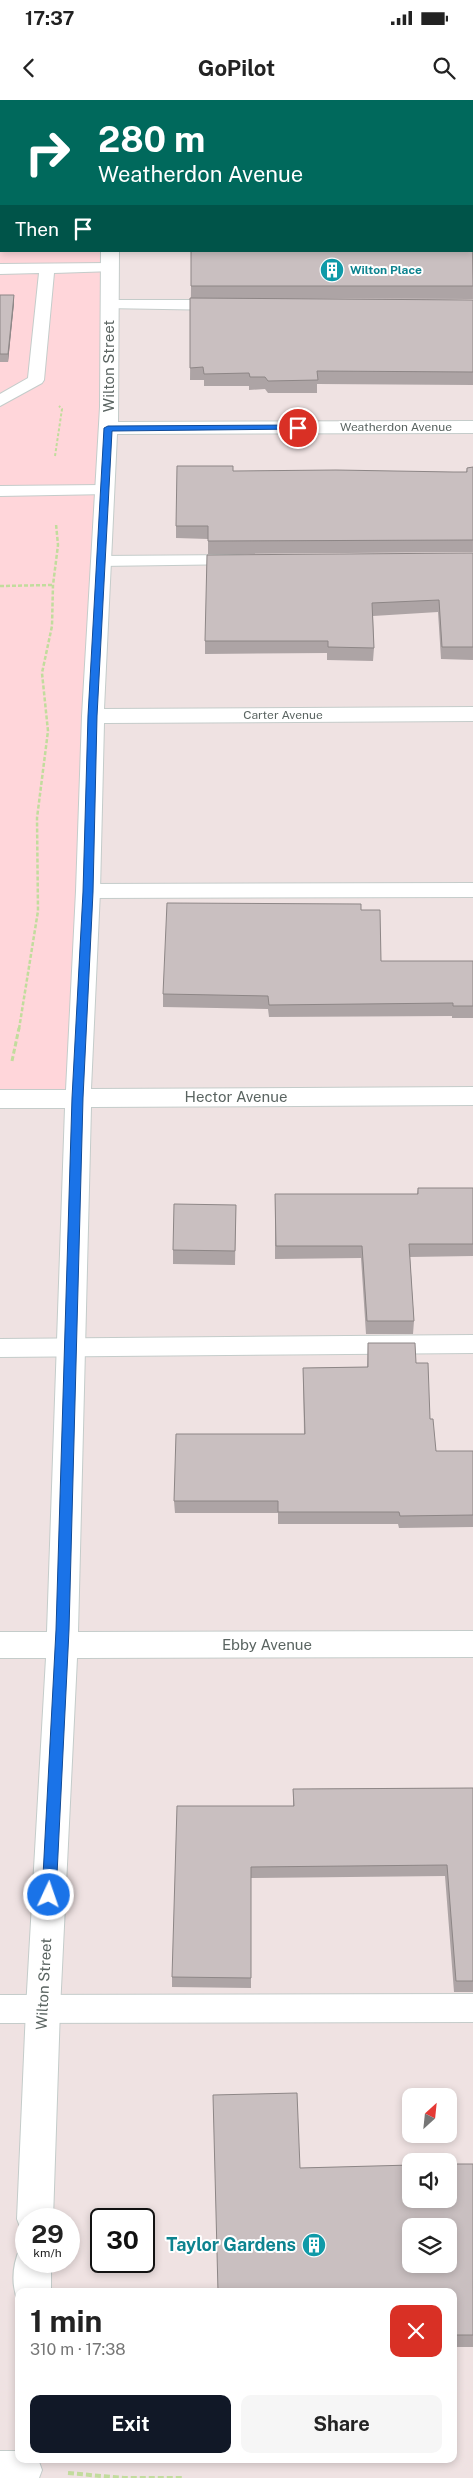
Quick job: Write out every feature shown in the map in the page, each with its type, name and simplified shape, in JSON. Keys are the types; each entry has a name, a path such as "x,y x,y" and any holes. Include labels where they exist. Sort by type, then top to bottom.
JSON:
{"street":[{"name":"Wilton Street","path":"35,2208 43,2009 62,1645 78,1098 88,892 93,716 103,490 108,428 109,260"},
{"name":"Weatherdon Avenue","path":"108,428 473,427"},
{"name":"Carter Avenue","path":"93,716 473,714"},
{"name":"Hector Avenue","path":"0,1098 473,1096"},
{"name":"Ebby Avenue","path":"0,1645 473,1644"},
{"path":"32,2288 33,2273"}],"lane":[{"path":"0,269 47,269 109,260"},
{"path":"0,401 36,380 47,269"},
{"path":"109,305 240,305"},
{"path":"0,491 103,490"},
{"path":"100,561 256,560"},
{"path":"88,892 473,890"},
{"path":"0,1348 473,1344"},
{"path":"0,2009 473,2008"}],"path":[{"path":"12,1065 26,992 38,911 37,818 48,731 42,673 52,626 53,585 58,545 52,490 62,409 47,396 36,380"},
{"path":"0,586 53,585"},
{"path":"17,2469 124,2478 183,2478"}],"shaded area":[{"path":"0,252 110,252 78,1098 0,1099"}],"building":[{"name":"Wilton Place","path":"191,252 472,252 473,286 191,286"},
{"path":"0,295 14,295 8,354 0,354"},
{"path":"190,298 473,300 473,372 317,371 318,380 268,381 265,377 250,377 249,373 204,374 203,367 190,368"},
{"path":"177,466 233,466 233,471 453,472 467,472 467,468 473,467 473,540 208,541 208,526 176,526"},
{"path":"473,553 473,647 442,647 439,600 372,603 374,648 328,647 328,641 205,641 207,555"},
{"path":"167,903 361,904 361,910 380,910 381,961 473,961 473,1006 453,1006 453,1003 269,1005 268,996 163,994"},
{"path":"418,1188 473,1188 473,1244 409,1244 414,1321 367,1321 362,1246 276,1246 275,1194 418,1194"},
{"path":"174,1204 236,1205 235,1251 173,1250"},
{"path":"368,1343 415,1343 416,1363 428,1363 430,1419 433,1419 436,1451 473,1451 473,1515 400,1516 399,1512 278,1512 278,1501 174,1501 176,1434 305,1434 303,1368 368,1367"},
{"path":"473,1788 473,1981 456,1981 447,1865 251,1867 251,1978 172,1977 177,1806 294,1806 293,1789"},
{"name":"Taylor Gardens","path":"297,2093 300,2168 402,2165 402,2208 457,2208 457,2164 473,2164 473,2335 457,2335 457,2288 218,2288 213,2095"}],"place":[{"name":"Wilton Place","path":"332,270"},
{"name":"Taylor Gardens","path":"314,2245"}],"route":[{"path":"49,1895 62,1630 72,1348 78,1098 88,892 93,716 103,490 108,428 298,428"}]}
